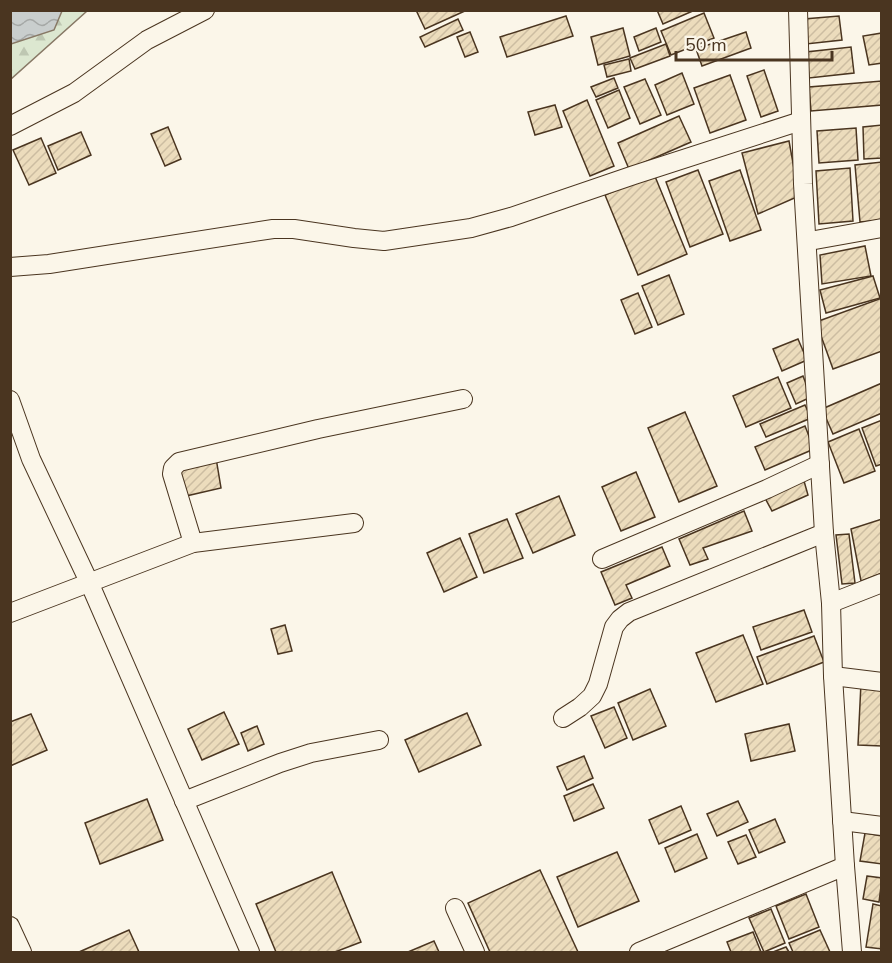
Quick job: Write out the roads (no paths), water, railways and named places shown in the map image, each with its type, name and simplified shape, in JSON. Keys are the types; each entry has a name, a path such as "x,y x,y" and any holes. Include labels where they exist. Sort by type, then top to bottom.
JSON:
{"street":[{"path":"10,126 74,93 147,40 205,10"},
{"path":"798,10 802,184 852,952"},
{"path":"10,267 49,264 273,229 294,229 384,241 471,228 511,217 801,121"},
{"path":"815,240 882,228"},
{"path":"193,543 172,474 173,468 179,462 318,429 463,399"},
{"path":"10,400 32,459 89,582 250,952"},
{"path":"602,559 820,464"},
{"path":"10,613 193,543 354,523"},
{"path":"563,718 592,696 598,684 614,627 629,612 824,533"},
{"path":"831,603 882,583"},
{"path":"833,676 882,682"},
{"path":"184,801 311,753 379,740"},
{"path":"842,821 882,826"},
{"path":"639,952 845,866"},
{"path":"455,908 475,952"},
{"path":"10,926 22,952"}],"water":[{"path":"10,11 62,11 54,30 11,44"}]}
